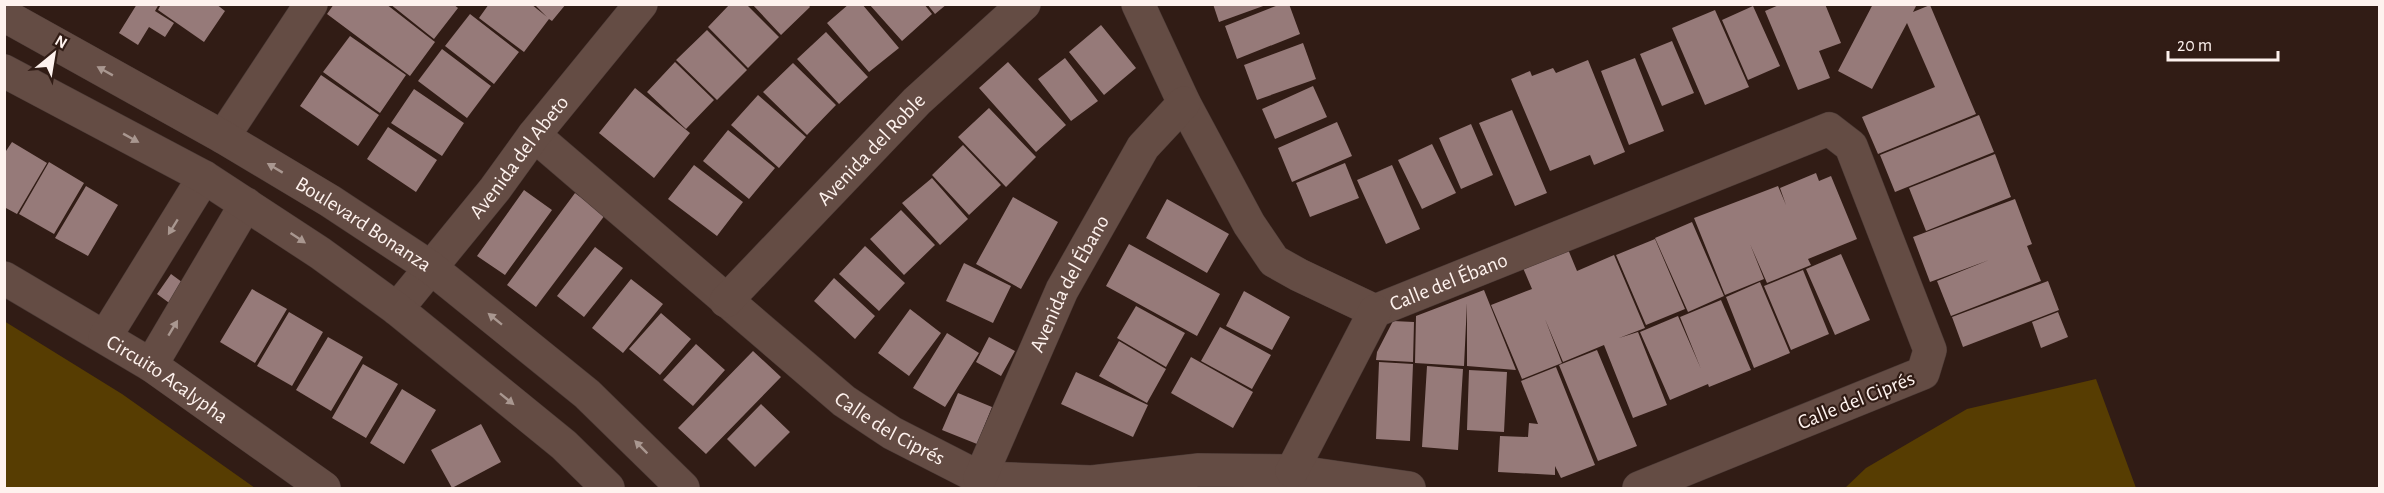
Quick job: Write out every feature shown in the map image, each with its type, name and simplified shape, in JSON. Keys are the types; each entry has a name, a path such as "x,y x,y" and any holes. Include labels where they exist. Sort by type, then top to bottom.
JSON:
{"street":[{"path":"223,137 311,4"},
{"name":"Avenida del Abeto","path":"397,309 641,4"},
{"name":"Avenida del Roble","path":"726,301 917,101 1024,4"},
{"name":"Calle del Ébano","path":"1138,4 1184,103 1249,224 1275,261 1375,311 1828,129"},
{"name":"Boulevard Bonanza","path":"4,15 223,137 330,201 430,267 588,394 683,489"},
{"path":"4,71 204,177 320,253 397,309 564,445 608,489"},
{"name":"Avenida del Ébano","path":"980,478 1062,290 1143,147 1184,103"},
{"name":"Calle del Ciprés","path":"1639,489 1923,373 1930,350 1851,146 1828,129"},
{"name":"Calle del Ciprés","path":"534,135 844,401 892,433 980,478 1092,482 1198,470 1292,471 1409,489"},
{"path":"105,337 204,177"},
{"path":"151,365 246,204"},
{"name":"Circuito Acalypha","path":"4,278 151,365 324,489"},
{"path":"1292,471 1375,311"}],"shaded area":[{"path":"4,321 122,394 255,488 5,488"},
{"path":"2096,379 2136,488 1845,488 1866,468 1967,409"}],"building":[{"path":"137,4 159,4 155,11 174,23 165,37 149,27 138,45 119,33"},
{"path":"161,4 216,4 225,11 204,42 158,10"},
{"path":"334,4 386,4 435,42 410,76 327,14"},
{"path":"390,4 453,4 458,8 434,39"},
{"path":"489,4 531,4 547,17 534,4 566,4 552,21 549,19 524,52 479,18"},
{"path":"730,4 746,4 779,37 748,68 708,27"},
{"path":"752,4 808,4 810,7 781,35"},
{"path":"849,4 862,4 899,48 869,72 827,23"},
{"path":"869,4 924,4 932,14 902,41"},
{"path":"927,4 947,4 935,14"},
{"path":"1213,4 1266,4 1266,5 1219,22"},
{"path":"1281,4 1289,4 1300,34 1237,59 1225,26"},
{"path":"1781,4 1825,4 1841,43 1819,51 1830,78 1798,90 1765,11"},
{"path":"1873,4 1917,4 1913,12 1930,5 1976,114 1878,154 1862,117 1935,87 1907,23 1872,89 1838,71"},
{"path":"1753,6 1780,66 1748,80 1722,20"},
{"path":"1715,10 1749,87 1705,105 1672,28"},
{"path":"470,14 519,52 494,84 445,46"},
{"path":"1101,25 1136,68 1104,95 1069,52"},
{"path":"707,30 747,70 717,100 676,60"},
{"path":"826,32 868,77 839,104 797,59"},
{"path":"350,36 406,75 380,113 323,72"},
{"path":"1672,41 1694,93 1662,106 1640,54"},
{"path":"1303,43 1316,79 1257,100 1244,65"},
{"path":"442,49 491,86 467,118 418,81"},
{"path":"1065,58 1098,101 1071,121 1038,79"},
{"path":"1635,58 1664,131 1629,145 1601,71"},
{"path":"1588,60 1625,152 1594,165 1590,155 1550,171 1511,79 1530,71 1532,76 1553,68 1556,73"},
{"path":"675,62 714,100 686,129 647,92"},
{"path":"1008,62 1066,125 1036,152 979,88"},
{"path":"793,63 836,105 807,135 763,92"},
{"path":"321,75 379,115 358,146 300,106"},
{"path":"1313,86 1327,117 1275,139 1262,109"},
{"path":"635,88 690,133 654,178 599,133"},
{"path":"414,89 464,123 442,156 391,123"},
{"path":"758,95 806,137 779,168 731,125"},
{"path":"989,108 1036,157 1006,187 958,137"},
{"path":"1512,110 1547,193 1515,206 1479,123"},
{"path":"1979,115 1994,152 1895,192 1880,155"},
{"path":"1337,122 1352,156 1292,182 1278,148"},
{"path":"1471,124 1493,175 1461,189 1439,138"},
{"path":"388,127 437,160 416,192 367,159"},
{"path":"728,130 775,168 749,199 703,161"},
{"path":"12,142 47,163 17,214 4,207 4,154"},
{"path":"1432,144 1456,193 1422,209 1398,160"},
{"path":"963,145 1001,185 969,215 932,175"},
{"path":"1995,154 2011,197 1926,231 1909,188"},
{"path":"49,162 84,183 54,234 19,214"},
{"path":"1345,163 1359,198 1310,217 1296,183"},
{"path":"694,165 743,202 717,236 668,199"},
{"path":"1392,165 1420,229 1386,244 1357,180"},
{"path":"1816,173 1819,181 1831,176 1857,239 1808,259 1811,265 1767,283 1750,244 1764,279 1725,295 1694,218 1778,186 1786,205 1780,188"},
{"path":"932,178 968,219 940,245 902,203"},
{"path":"86,186 118,205 88,256 55,238"},
{"path":"524,190 552,210 505,275 477,256"},
{"path":"575,193 605,215 536,307 507,285"},
{"path":"1013,197 1058,222 1021,289 976,264"},
{"path":"1167,199 1229,234 1207,273 1146,238"},
{"path":"2015,199 2032,244 2027,246 2041,281 1951,316 1937,281 1989,260 1930,282 1913,237"},
{"path":"901,210 935,245 904,275 870,239"},
{"path":"1692,222 1724,296 1688,312 1655,238"},
{"path":"1655,239 1685,309 1646,325 1616,255"},
{"path":"1565,242 1577,271 1614,255 1645,328 1619,338 1638,332 1667,405 1633,418 1604,345 1563,362 1545,319 1562,363 1522,379 1491,305 1532,289 1520,261"},
{"path":"1129,244 1220,294 1197,336 1106,286"},
{"path":"865,246 905,283 879,311 839,274"},
{"path":"595,247 623,268 584,317 557,296"},
{"path":"1841,254 1870,320 1835,335 1806,269"},
{"path":"964,263 1011,286 993,323 946,301"},
{"path":"1803,270 1829,334 1791,350 1764,286"},
{"path":"171,274 186,285 172,305 157,294"},
{"path":"834,278 875,316 855,339 814,301"},
{"path":"631,279 663,304 623,353 592,328"},
{"path":"2048,281 2059,310 1963,347 1952,317"},
{"path":"1760,282 1790,353 1754,368 1726,297"},
{"path":"252,289 287,309 255,363 220,342"},
{"path":"1484,290 1516,370 1467,366 1467,303 1464,366 1415,363 1416,316"},
{"path":"1244,291 1290,317 1272,350 1226,326"},
{"path":"1721,300 1751,370 1709,387 1708,384 1670,400 1640,332 1678,316 1701,369 1680,317"},
{"path":"1136,306 1185,333 1166,367 1117,338"},
{"path":"910,309 941,333 909,376 878,353"},
{"path":"289,312 323,332 292,386 257,366"},
{"path":"2058,312 2068,337 2041,348 2032,322"},
{"path":"661,313 691,339 660,375 629,349"},
{"path":"1393,321 1414,322 1413,362 1376,360 1377,352"},
{"path":"1220,327 1271,355 1252,389 1201,361"},
{"path":"947,333 979,353 945,407 913,388"},
{"path":"328,337 363,357 331,411 296,390"},
{"path":"989,337 1015,351 1001,376 976,362"},
{"path":"1119,341 1166,369 1147,403 1099,376"},
{"path":"696,344 725,370 693,406 663,380"},
{"path":"1597,350 1637,446 1598,461 1559,365"},
{"path":"753,351 781,377 706,454 678,428"},
{"path":"1191,357 1253,392 1233,428 1171,393"},
{"path":"1379,362 1413,364 1410,441 1376,439"},
{"path":"363,364 398,384 366,438 332,418"},
{"path":"1427,366 1463,369 1458,450 1422,447"},
{"path":"1556,367 1595,465 1561,478 1555,466 1555,475 1498,472 1500,436 1528,437 1529,423 1538,424 1521,381"},
{"path":"1469,370 1507,372 1504,432 1467,430"},
{"path":"1076,372 1148,405 1133,437 1061,404"},
{"path":"402,389 436,410 404,464 370,443"},
{"path":"958,393 992,407 977,444 942,430"},
{"path":"761,404 790,432 755,467 727,439"},
{"path":"481,424 501,462 452,488 431,450"}]}
